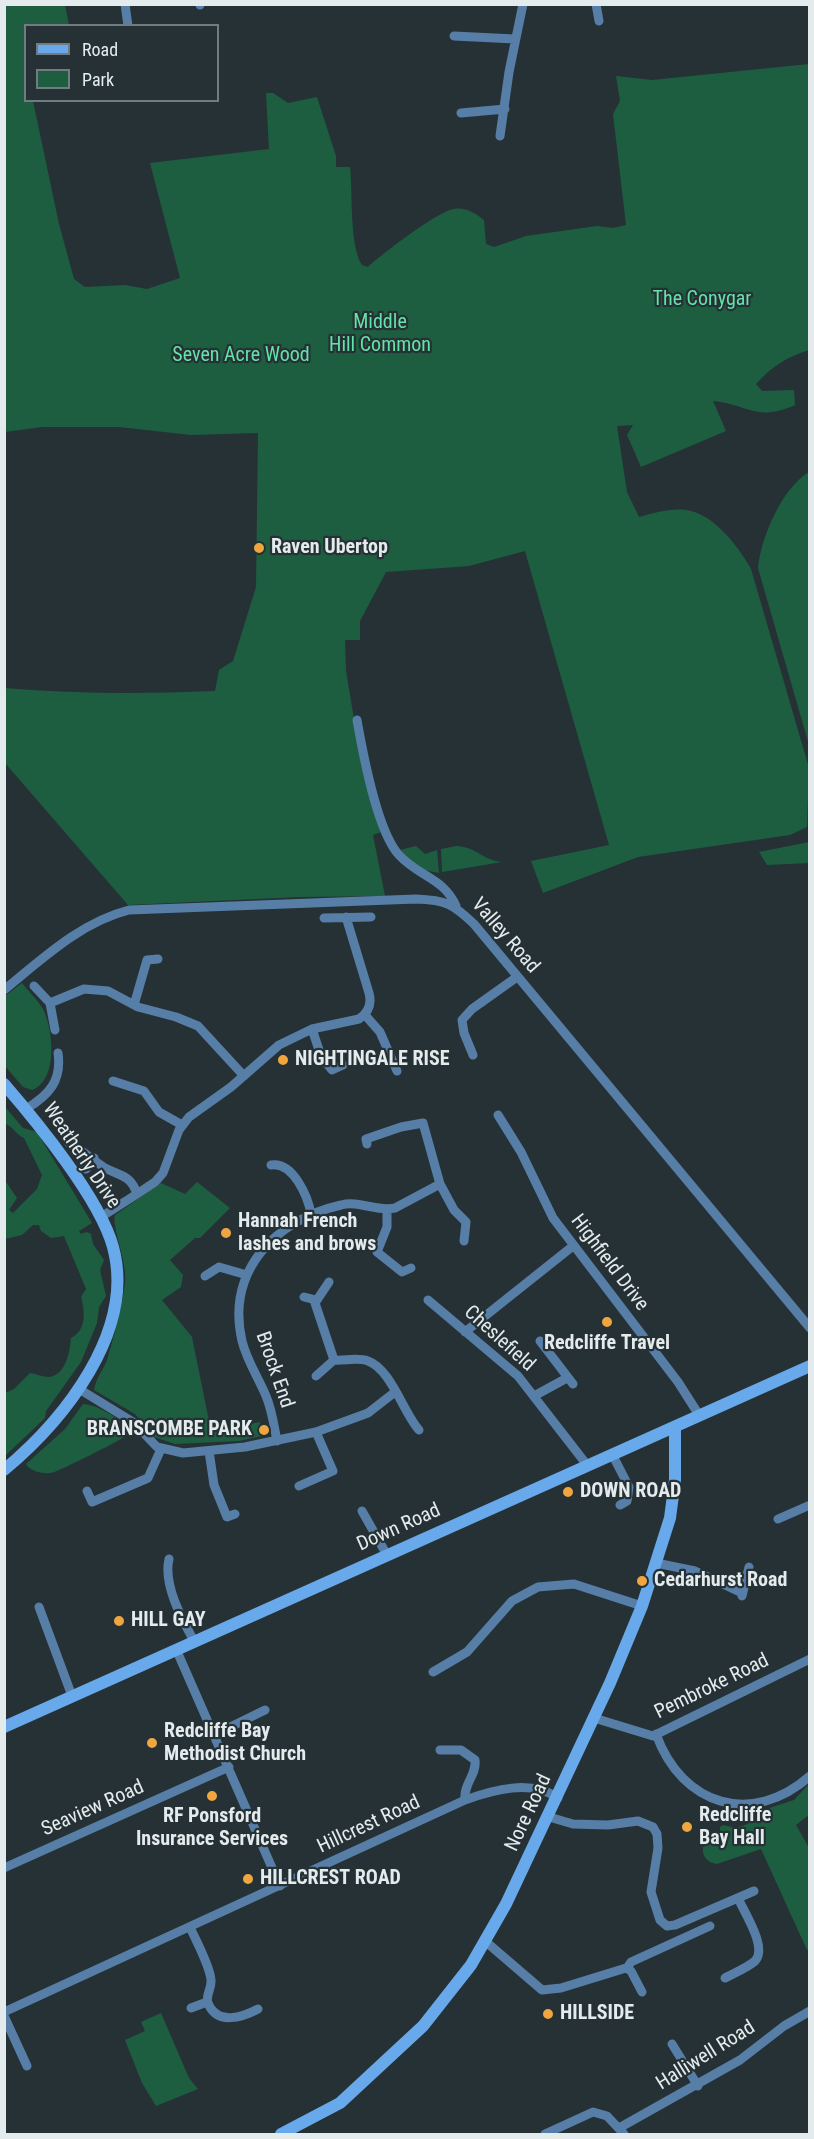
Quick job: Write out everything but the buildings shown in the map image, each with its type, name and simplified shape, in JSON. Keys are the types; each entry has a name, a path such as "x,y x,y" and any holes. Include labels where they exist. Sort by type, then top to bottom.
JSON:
{"street":[{"path":"124,4 128,24"},
{"path":"501,136 515,39 523,4"},
{"path":"596,4 599,21"},
{"path":"454,36 515,39"},
{"path":"460,113 505,109"},
{"path":"357,720 377,806 391,844 411,867 446,888 456,906"},
{"name":"Valley Road","path":"4,990 81,930 112,914 129,910 416,899 438,900 456,906 810,1328"},
{"path":"101,1217 155,1182 163,1173 182,1125 279,1045 293,1036 312,1029 350,1022 365,1015 370,999 346,917"},
{"path":"324,918 372,917"},
{"path":"345,957 357,954"},
{"path":"134,1005 144,957 158,959"},
{"path":"452,1021 462,1020 472,1009 517,977"},
{"path":"50,1003 83,984 108,991 134,1005 200,1022 244,1076"},
{"path":"34,986 50,1003 55,1030"},
{"path":"365,1015 380,1032 397,1071"},
{"path":"462,1020 464,1033 473,1055"},
{"path":"312,1029 321,1056 331,1075 343,1065"},
{"path":"390,1055 400,1051"},
{"path":"26,1109 52,1088 59,1064 57,1053"},
{"path":"59,1064 70,1063"},
{"path":"113,1081 126,1089 144,1091 159,1112 182,1125"},
{"name":"Weatherly Drive","path":"4,1084 26,1109 101,1217 114,1253 116,1294 105,1338 79,1389 50,1429 4,1470"},
{"name":"Highfield Drive","path":"498,1115 499,1127 520,1151 549,1213 678,1382 699,1415"},
{"path":"358,1131 367,1142 400,1127 423,1123 440,1184 454,1210 471,1219 464,1241"},
{"path":"69,1143 106,1168 128,1178 138,1194"},
{"path":"86,1169 94,1158"},
{"path":"279,1163 298,1181 311,1214"},
{"path":"404,1273 376,1250 387,1227 387,1210 402,1206 440,1184"},
{"name":"Brock End","path":"277,1441 269,1404 242,1341 239,1312 247,1275 262,1250 278,1233 311,1214 348,1203 387,1210"},
{"path":"465,1332 573,1246"},
{"path":"205,1276 221,1263 247,1275"},
{"path":"316,1300 329,1282"},
{"path":"304,1297 316,1300"},
{"path":"316,1300 334,1360"},
{"name":"Cheslefield","path":"428,1300 509,1367 587,1466"},
{"path":"534,1396 570,1381 540,1341"},
{"path":"316,1376 334,1360 360,1359 372,1363 395,1392 412,1428"},
{"name":"Down Road","path":"4,1727 810,1366"},
{"path":"79,1389 131,1420 148,1440 161,1449 183,1453 277,1441 316,1432 368,1413 395,1392"},
{"name":"Nore Road","path":"282,2134 325,2113 359,2089 423,2026 451,1992 485,1941 558,1798 642,1606 673,1499 675,1427"},
{"path":"299,1486 338,1469 316,1432"},
{"path":"87,1491 92,1502 148,1478 161,1449"},
{"path":"208,1451 213,1482 227,1517"},
{"path":"612,1454 629,1487 626,1504"},
{"path":"781,1504 782,1517 810,1505"},
{"path":"363,1511 387,1555"},
{"path":"656,1563 695,1571 742,1594 749,1567"},
{"path":"166,1565 171,1588 194,1641"},
{"path":"433,1672 443,1662 473,1647 512,1601 538,1587 571,1583 642,1606"},
{"path":"39,1606 72,1696"},
{"path":"176,1649 280,1886"},
{"name":"Pembroke Road","path":"594,1718 645,1735 656,1734 810,1659"},
{"path":"213,1732 254,1710"},
{"path":"213,1732 265,1710"},
{"path":"656,1734 670,1763 696,1790 717,1802 741,1805 769,1801 794,1790 810,1776"},
{"path":"440,1750 452,1745 465,1751 476,1763 465,1788 465,1800"},
{"name":"Seaview Road","path":"4,1868 229,1767"},
{"name":"Hillcrest Road","path":"4,2014 465,1800 507,1789 545,1791 558,1798"},
{"path":"549,1817 573,1824 608,1825 638,1821 650,1825 657,1834 658,1848 651,1892 662,1923 675,1925 754,1892"},
{"path":"731,1978 755,1960 759,1949 738,1898"},
{"path":"485,1941 542,1990 627,1968 631,1962 710,1926"},
{"path":"190,1927 211,1980 207,2002"},
{"path":"627,1968 642,1992"},
{"path":"191,2008 207,2002"},
{"path":"207,2002 219,2015 230,2018 258,2009"},
{"name":"Halliwell Road","path":"621,2131 740,2060 784,2026 810,2011"},
{"path":"4,2014 27,2066"},
{"path":"672,2044 698,2086"},
{"path":"545,2134 593,2112 607,2116 621,2131"}],"green space":[{"path":"5,5 65,5 69,24 24,24 24,102 33,102 59,224 74,279 85,287 125,285 147,289 180,278 150,163 269,149 266,93 273,93 288,103 317,97 336,156 336,167 350,167 355,245 362,265 368,267 423,225 454,209 470,211 484,220 486,244 494,247 526,236 597,226 613,228 626,225 613,114 620,101 616,76 652,80 809,64 809,350 780,363 756,384 762,391 794,390 795,405 782,410 762,412 713,401 726,431 641,467 627,435 633,425 617,426 627,492 639,517 662,511 696,512 724,532 751,569 809,768 807,827 790,835 638,857 543,893 531,861 609,845 525,551 469,566 386,572 360,621 360,640 345,640 346,671 356,731 381,832 373,835 385,896 299,897 128,905 5,763 4,688 110,693 215,691 219,670 233,661 256,587 258,433 191,435 119,427 42,427 5,432"},
{"path":"809,472 809,745 758,568 763,542 774,514 790,489"},
{"path":"809,842 809,863 767,865 759,852"},
{"path":"416,846 425,854 437,850 439,873 419,869 400,850"},
{"path":"456,846 502,862 442,872 441,849"},
{"path":"22,983 43,1009 51,1041 47,1076 32,1090 23,1087 5,1066 5,996"},
{"path":"5,1107 23,1128 37,1132 92,1223 79,1231 81,1234 87,1232 91,1234 93,1244 104,1260 100,1270 106,1296 99,1307 97,1323 81,1362 46,1411 45,1418 5,1456 5,1393 14,1389 30,1373 49,1377 55,1375 63,1367 68,1356 71,1338 80,1330 84,1320 81,1297 86,1289 64,1236 51,1238 41,1231 39,1225 33,1225 22,1235 5,1239 4,1179 17,1198 9,1210 13,1213 37,1189 42,1175 24,1138 5,1124"},
{"path":"197,1182 230,1208 200,1238 195,1238 170,1260 183,1275 181,1287 162,1300 192,1337 210,1426 229,1428 260,1422 262,1436 239,1441 175,1444 154,1437 135,1414 94,1390 110,1351 125,1283 115,1215 161,1183 185,1194"},
{"path":"83,1404 110,1414 123,1423 131,1433 51,1473 39,1472 28,1467 26,1464 65,1429"},
{"path":"809,1784 809,1815 796,1825 809,1848 810,1948 807,1950 761,1849 717,1864 708,1861 704,1856 703,1847 720,1840 720,1827 723,1825 736,1828 748,1824 755,1810 760,1811 794,1800"},
{"path":"161,2013 189,2078 198,2089 156,2106 142,2083 125,2040 145,2031 141,2022"}],"place":[{"name":"Raven Ubertop","path":"259,548"},
{"name":"NIGHTINGALE RISE","path":"283,1060"},
{"name":"Hannah French lashes and brows","path":"226,1233"},
{"name":"Redcliffe Travel","path":"607,1322"},
{"name":"BRANSCOMBE PARK","path":"264,1430"},
{"name":"DOWN ROAD","path":"568,1492"},
{"name":"Cedarhurst Road","path":"642,1581"},
{"name":"HILL GAY","path":"119,1621"},
{"name":"Redcliffe Bay Methodist Church","path":"152,1743"},
{"name":"RF Ponsford Insurance Services","path":"212,1796"},
{"name":"Redcliffe Bay Hall","path":"687,1827"},
{"name":"HILLCREST ROAD","path":"248,1879"},
{"name":"HILLSIDE","path":"548,2014"}],"park label":[{"name":"The Conygar","path":"702,300"},
{"name":"Middle Hill Common","path":"380,334"},
{"name":"Seven Acre Wood","path":"241,356"}]}
